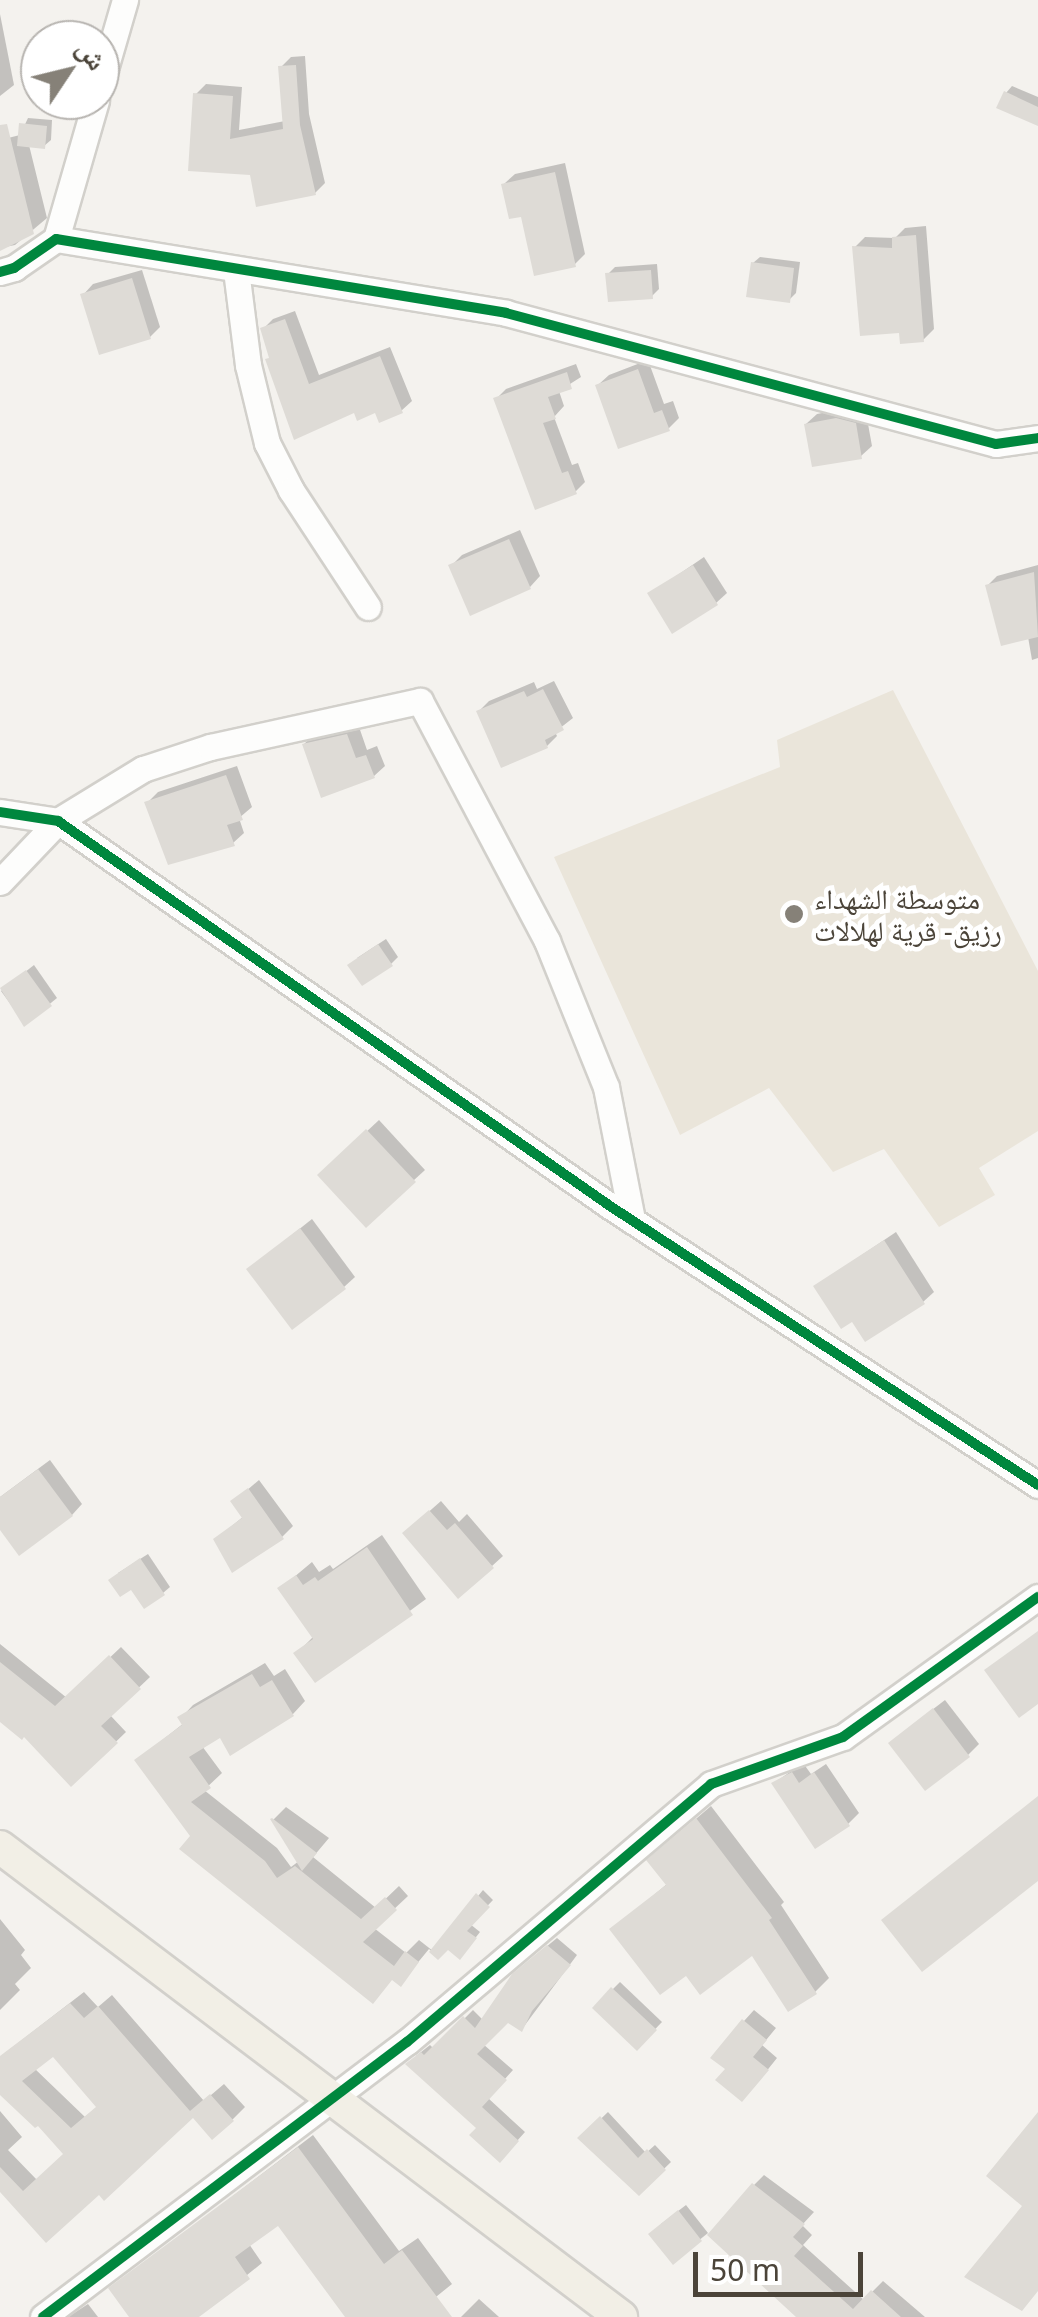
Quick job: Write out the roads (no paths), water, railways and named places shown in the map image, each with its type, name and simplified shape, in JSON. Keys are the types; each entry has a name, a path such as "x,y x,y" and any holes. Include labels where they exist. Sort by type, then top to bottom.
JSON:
{"main road":[{"path":"0,1847 621,2317"}],"street":[{"path":"0,272 14,268 56,239 90,120"},
{"path":"56,239 506,314 996,444 1038,438"},
{"path":"236,270 243,295 248,365 267,443 291,490 368,607"},
{"path":"0,882 58,821 143,769 210,747 420,701 554,959 606,1086 632,1220"},
{"path":"0,812 58,821 632,1220 1038,1484"},
{"path":"44,2317 332,2100 711,1784 843,1737 1038,1598"}],"place":[{"name":"متوسطة الشهداء رزيق- قرية لهلالات","path":"794,914"}]}
